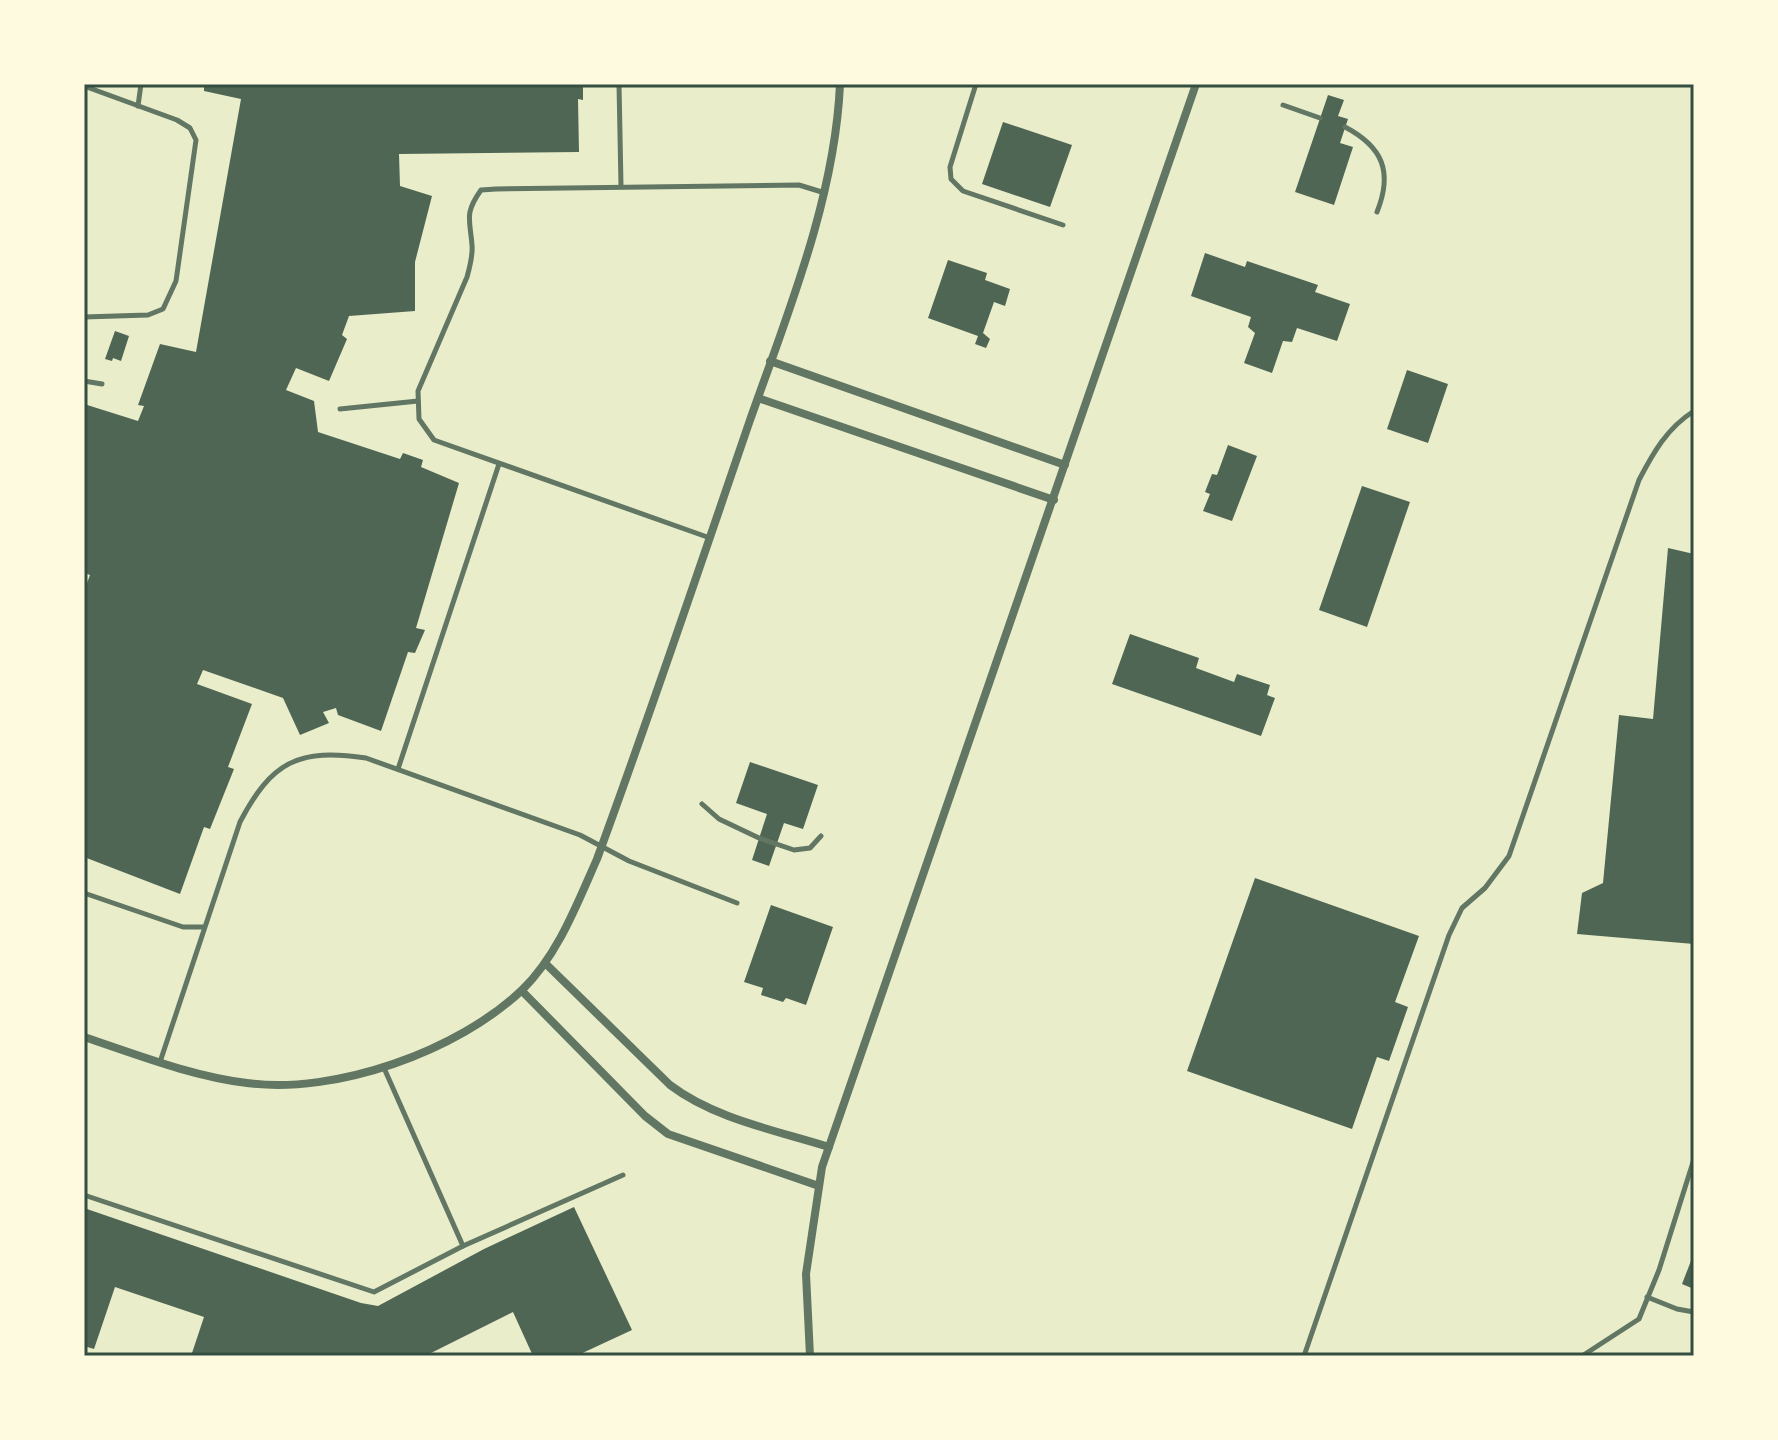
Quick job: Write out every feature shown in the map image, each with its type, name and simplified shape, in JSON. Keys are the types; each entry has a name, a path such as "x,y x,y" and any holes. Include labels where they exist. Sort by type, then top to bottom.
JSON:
{"street":[{"path":"84,1037 204,1076 251,1084 293,1086 345,1079 384,1068 437,1046 479,1022 522,991 545,963 573,915 602,846 758,398 825,193 840,84"},
{"path":"810,1356 806,1274 819,1186 829,1147 1196,84"},
{"path":"770,361 1065,465"},
{"path":"758,398 1054,500"},
{"path":"545,963 687,1098 718,1112 829,1147"},
{"path":"522,991 645,1116 668,1134 819,1186"}],"lane":[{"path":"138,106 141,84"},
{"path":"619,84 621,186"},
{"path":"976,84 950,167 954,185 963,191 1063,225"},
{"path":"84,86 190,128 196,140 176,281 163,309 148,315 84,317"},
{"path":"1283,105 1320,118"},
{"path":"1345,127 1378,152 1384,170 1385,191 1377,212"},
{"path":"710,538 434,440 419,419 418,401 422,379 467,277 472,258 469,213 481,190 799,185 825,193"},
{"path":"84,381 102,384"},
{"path":"340,409 418,401"},
{"path":"1304,1356 1452,928 1462,908 1485,888 1509,856 1639,480 1657,446 1694,411"},
{"path":"398,769 499,464"},
{"path":"159,1063 240,822 254,795 273,773 300,758 332,753 366,758 580,835 629,861 737,903"},
{"path":"702,804 719,819 794,850 810,848 821,836"},
{"path":"84,893 183,927 204,927"},
{"path":"384,1068 463,1246"},
{"path":"1582,1356 1639,1319 1659,1270 1694,1159"},
{"path":"84,1195 374,1292 463,1246 623,1175"},
{"path":"1647,1297 1694,1312"}],"building":[{"path":"204,84 583,84 583,100 578,99 579,152 399,154 400,186 432,196 415,262 415,311 349,316 342,335 347,339 329,381 296,368 286,390 314,401 318,432 400,459 403,453 423,460 421,467 459,483 416,628 425,630 415,653 408,652 381,731 338,715 336,708 323,712 329,723 300,735 283,698 203,670 197,684 252,704 228,767 234,769 210,829 204,827 180,894 84,857 84,591 90,575 84,573 84,404 138,421 144,406 138,405 160,344 196,352 241,99 204,91"},
{"path":"1328,95 1344,100 1338,116 1348,119 1340,143 1353,147 1334,205 1295,192"},
{"path":"1003,122 1072,145 1050,207 982,184"},
{"path":"1205,253 1245,267 1247,261 1318,285 1315,292 1350,304 1337,341 1297,328 1292,342 1283,341 1272,373 1244,363 1255,333 1248,327 1251,317 1191,296"},
{"path":"948,260 987,273 985,280 1010,289 1005,306 994,302 983,333 990,339 986,348 975,344 978,336 928,318"},
{"path":"115,331 129,336 121,361 105,359"},
{"path":"1407,370 1448,384 1428,443 1387,429"},
{"path":"1228,445 1257,456 1232,521 1203,511 1210,494 1205,492 1212,474 1217,475"},
{"path":"1362,486 1410,502 1367,627 1319,610"},
{"path":"1668,548 1694,554 1694,944 1577,934 1582,893 1603,883 1619,715 1653,719"},
{"path":"1130,634 1199,658 1196,668 1234,682 1237,674 1270,685 1267,695 1275,698 1261,736 1112,684"},
{"path":"750,762 818,785 803,829 784,823 769,866 752,860 767,814 736,803"},
{"path":"1255,878 1419,936 1395,1002 1408,1007 1389,1061 1377,1057 1352,1129 1187,1071"},
{"path":"771,905 833,927 806,1005 786,998 783,1002 761,995 763,988 744,982"},
{"path":"574,1207 632,1330 576,1356 533,1356 513,1312 425,1356 191,1356 204,1317 115,1287 94,1349 84,1346 84,1208 361,1303 378,1306 484,1249"},
{"path":"1694,1253 1694,1289 1682,1284"}]}
